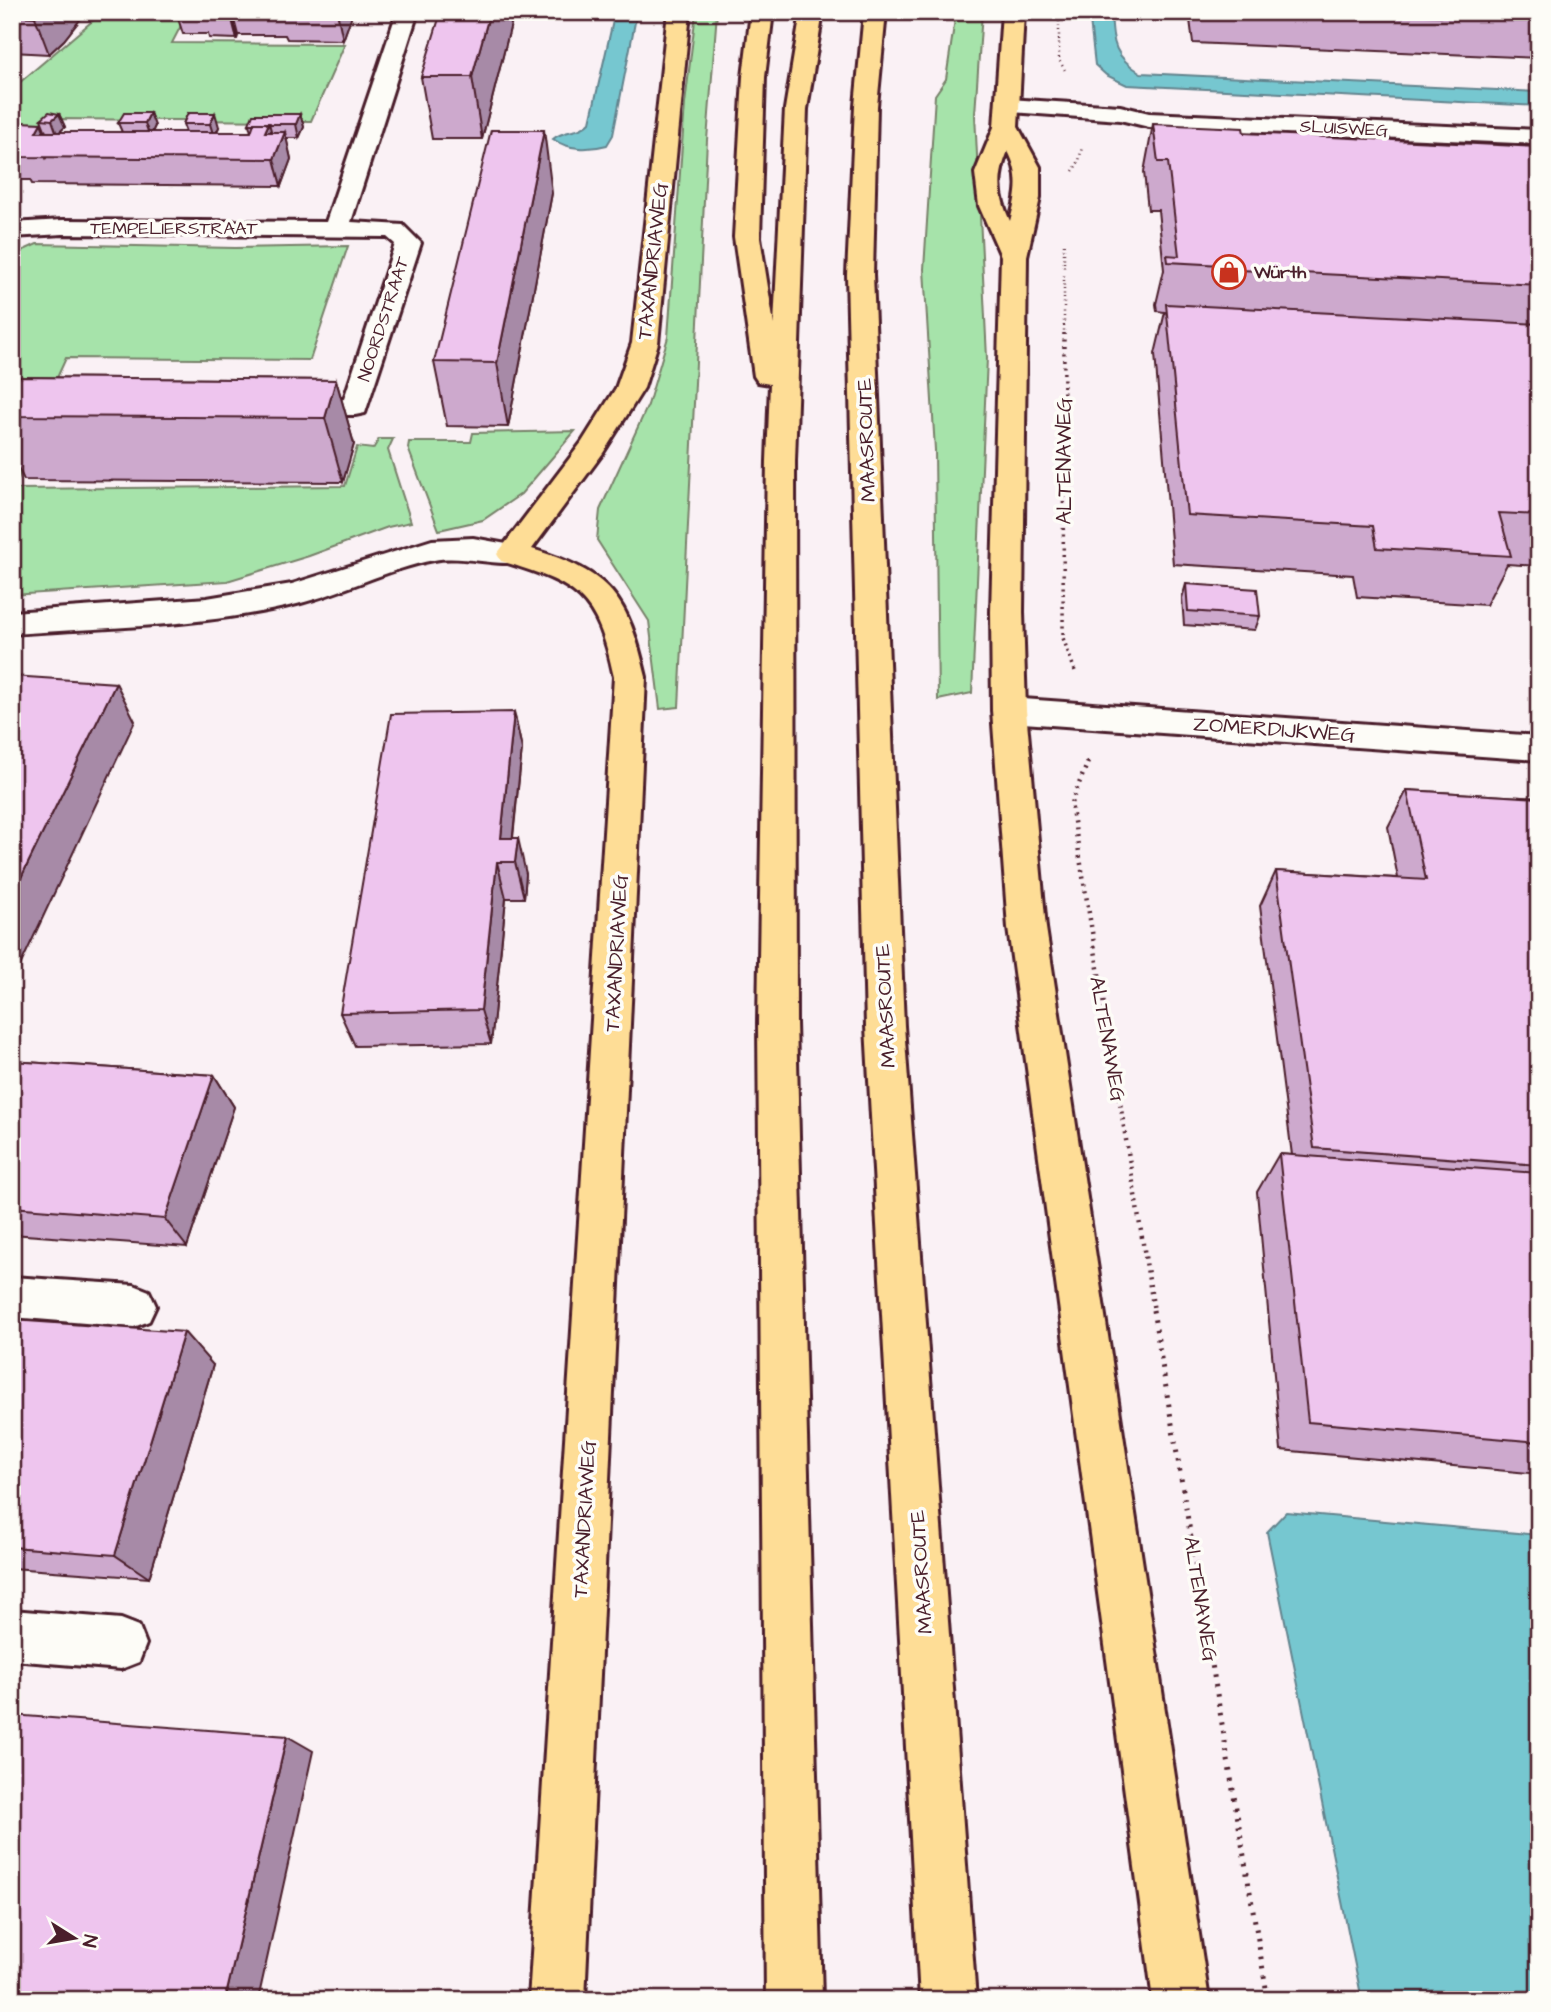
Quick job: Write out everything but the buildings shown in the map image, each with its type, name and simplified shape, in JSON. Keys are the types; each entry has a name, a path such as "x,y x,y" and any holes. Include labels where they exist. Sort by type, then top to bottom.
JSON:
{"main road":[{"name":"TAXANDRIAWEG","path":"557,2000 630,677 621,631 603,598 586,581 558,567 512,554 599,438 630,388 645,343 679,12"},
{"path":"762,12 754,77 747,237 781,461"},
{"path":"794,2000 776,1023 781,461 796,109 812,12"},
{"name":"MAASROUTE","path":"875,12 866,106 860,275 885,1012 948,2000"},
{"path":"1013,12 1006,116 987,173 991,206 1014,256"},
{"path":"1006,116 1028,167 1028,198 1014,256 1007,612 1009,710 1027,928 1181,2000"}],"street":[{"path":"336,229 408,12"},
{"name":"SLUISWEG","path":"1006,116 1081,119 1120,126 1149,120 1539,137"},
{"name":"TEMPELIERSTRAAT","path":"12,230 63,227 336,229"},
{"name":"NOORDSTRAAT","path":"266,407 355,407 408,243 394,230 336,229"},
{"path":"12,623 207,609 295,594 432,550 473,548 512,554"},
{"name":"ZOMERDIJKWEG","path":"1009,710 1539,748"},
{"path":"12,1297 134,1306"},
{"path":"12,1635 121,1643"}],"path":[{"path":"1059,12 1059,60 1063,70 1079,80 1081,119 1079,161 1066,182"},
{"name":"ALTENAWEG","path":"1063,238 1063,638 1076,676 1089,761 1071,803 1268,2000"}],"green space":[{"path":"103,12 188,12 172,43 345,44 311,121 54,119 38,131 12,169 12,89"},
{"path":"696,12 717,12 707,140 679,707 660,709 649,621 597,540 600,510 648,405 668,337 685,104"},
{"path":"956,12 982,12 975,114 987,358 972,693 938,700 935,450 924,269 935,95 946,79"},
{"path":"37,244 235,248 348,246 310,360 66,358 45,404 12,404 12,265 15,254"},
{"path":"12,418 37,418 15,489 345,486 357,447 373,449 379,439 393,439 388,450 411,522 388,527 309,556 227,581 12,595"},
{"path":"575,431 521,494 483,520 439,530 408,448 409,442 471,442 473,433"}],"water":[{"path":"615,12 637,12 613,135 607,145 600,147 579,148 559,143 553,139 590,122"},
{"path":"1089,12 1111,12 1116,48 1125,61 1141,73 1539,92 1539,106 1127,85 1106,75 1095,65"},
{"path":"1286,1512 1539,1535 1539,2000 1362,2000 1267,1532"}],"place":[{"name":"Würth","path":"1229,272"}]}
